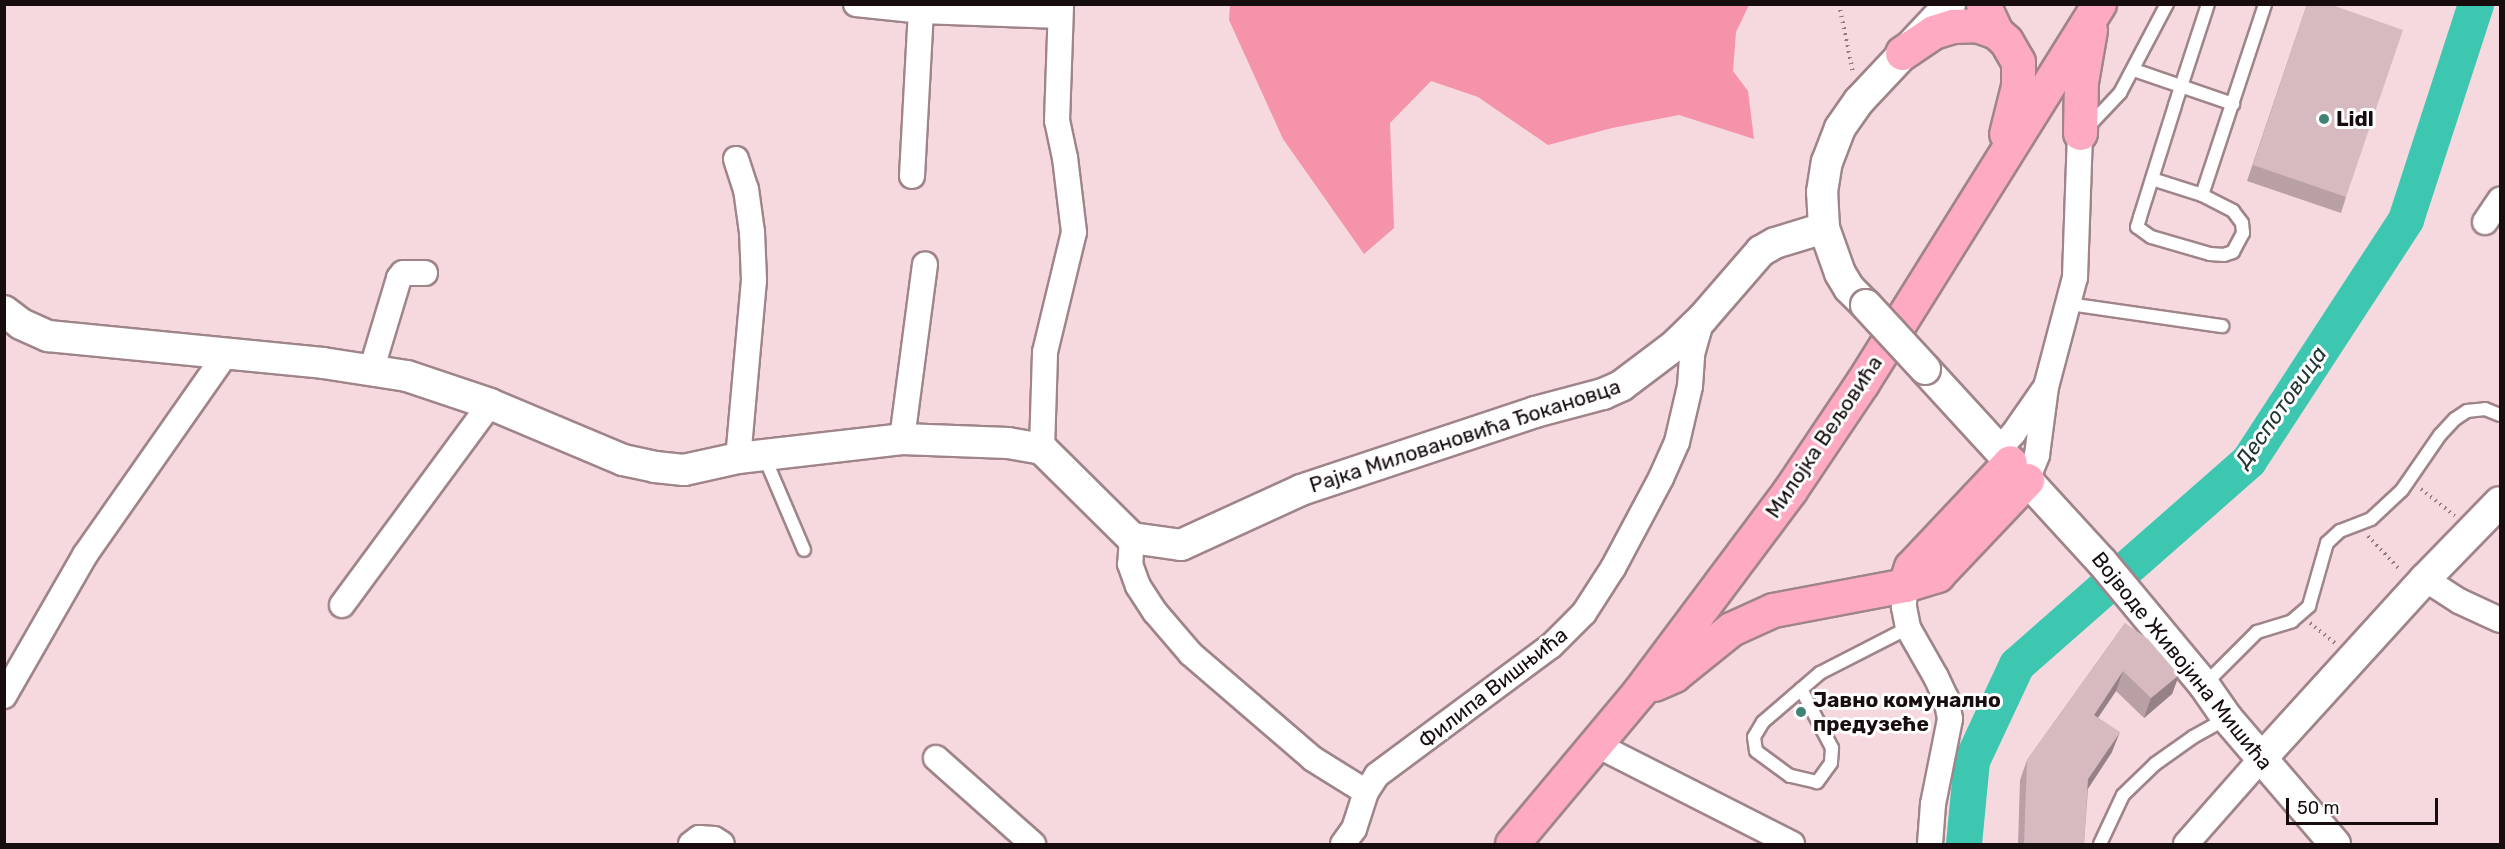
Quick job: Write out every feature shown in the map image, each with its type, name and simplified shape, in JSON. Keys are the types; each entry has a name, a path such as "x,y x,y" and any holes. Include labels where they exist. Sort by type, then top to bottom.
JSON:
{"main road":[{"path":"2080,133 2086,41 2098,6"},
{"name":"Милојка Вељовића","path":"1512,844 1639,692 1790,490 1862,383 2098,6"},
{"path":"1902,53 1933,32 1953,26 1976,25 1989,18 2012,50 2020,74 2005,139 1991,178"},
{"path":"1639,692 1674,675 1731,629 1762,614 1793,605 1905,585 1937,575 2012,463"}],"street":[{"path":"856,4 921,11 1060,10 1057,122 1065,158 1074,232 1045,352 1042,449"},
{"name":"Војводе Живојина Мишића","path":"1950,4 1859,101 1840,128 1827,162 1822,192 1824,228 1840,273 1849,288 2102,562 2204,685 2227,718 2335,844"},
{"path":"912,176 921,11"},
{"path":"2046,387 2013,434 2012,463 2037,455 2046,387 2075,277 2080,133"},
{"path":"736,159 746,189 752,232 754,280 751,456"},
{"path":"2485,222 2500,200"},
{"name":"Рајка Миловановића Ђокановца","path":"1132,538 1181,545 1301,490 1535,412 1603,394 1643,372 1702,318 1761,251 1775,243 1824,228"},
{"path":"902,439 925,265"},
{"path":"371,370 399,278 403,273 426,273"},
{"path":"4,311 21,324 48,336 227,352 407,376 490,404 623,460 654,467 684,470 751,456 902,439 1008,443 1042,449 1132,538 1130,564 1138,586 1155,612 1191,654 1313,759 1366,792"},
{"name":"Филипа Вишњића","path":"1343,844 1354,829 1366,792 1377,775 1551,646 1584,613 1613,568 1661,478 1677,442 1690,386 1692,354 1702,318"},
{"path":"4,696 85,555 227,352"},
{"path":"342,605 490,404"},
{"path":"2186,844 2421,584 2500,502"},
{"path":"2421,584 2500,620"},
{"path":"1905,585 1904,607 1908,628 1946,698 1950,719 1940,758 1930,844"},
{"path":"1595,744 1792,844"},
{"path":"936,758 1033,844"},
{"path":"691,844 699,838 714,839 722,844"}],"lane":[{"path":"2080,133 2120,93 2167,4"},
{"path":"2152,179 2202,195 2234,211 2239,217 2243,233 2233,252 2224,255 2210,254 2151,237 2140,232 2137,227 2152,179 2208,4"},
{"path":"2202,195 2265,4"},
{"path":"2134,70 2233,104"},
{"path":"2068,304 2222,326"},
{"path":"2204,685 2257,632 2292,621 2301,615 2309,606 2327,543 2340,531 2371,519 2411,481 2440,435 2455,419 2467,411 2485,409 2500,415"},
{"path":"751,456 804,550"},
{"path":"1801,690 1832,748 1832,763 1817,782 1790,776 1756,751 1754,737 1763,722 1820,673 1908,628"},
{"path":"2100,844 2123,795 2155,764 2193,737 2227,718"}],"path":[{"path":"1839,4 1859,101"},
{"path":"2411,481 2473,530"},
{"path":"2357,525 2421,584"},
{"path":"2301,615 2354,657"}],"shaded area":[{"path":"1230,5 1749,5 1736,32 1733,71 1748,91 1754,139 1679,115 1612,128 1548,145 1478,97 1431,81 1390,123 1394,228 1364,254 1283,139 1229,20"}],"building":[{"path":"2307,4 2329,4 2403,30 2346,197 2253,165"},
{"path":"2125,623 2148,639 2179,675 2151,698 2123,671 2094,715 2120,732 2088,779 2084,844 2024,844 2027,760"}],"waterway":[{"name":"Деспотовица","path":"1964,844 1972,761 2017,665 2249,461 2406,220 2476,4"}],"place":[{"name":"Lidl","path":"2324,119"},
{"name":"Јавно комунално предузеће","path":"1801,712"}]}
